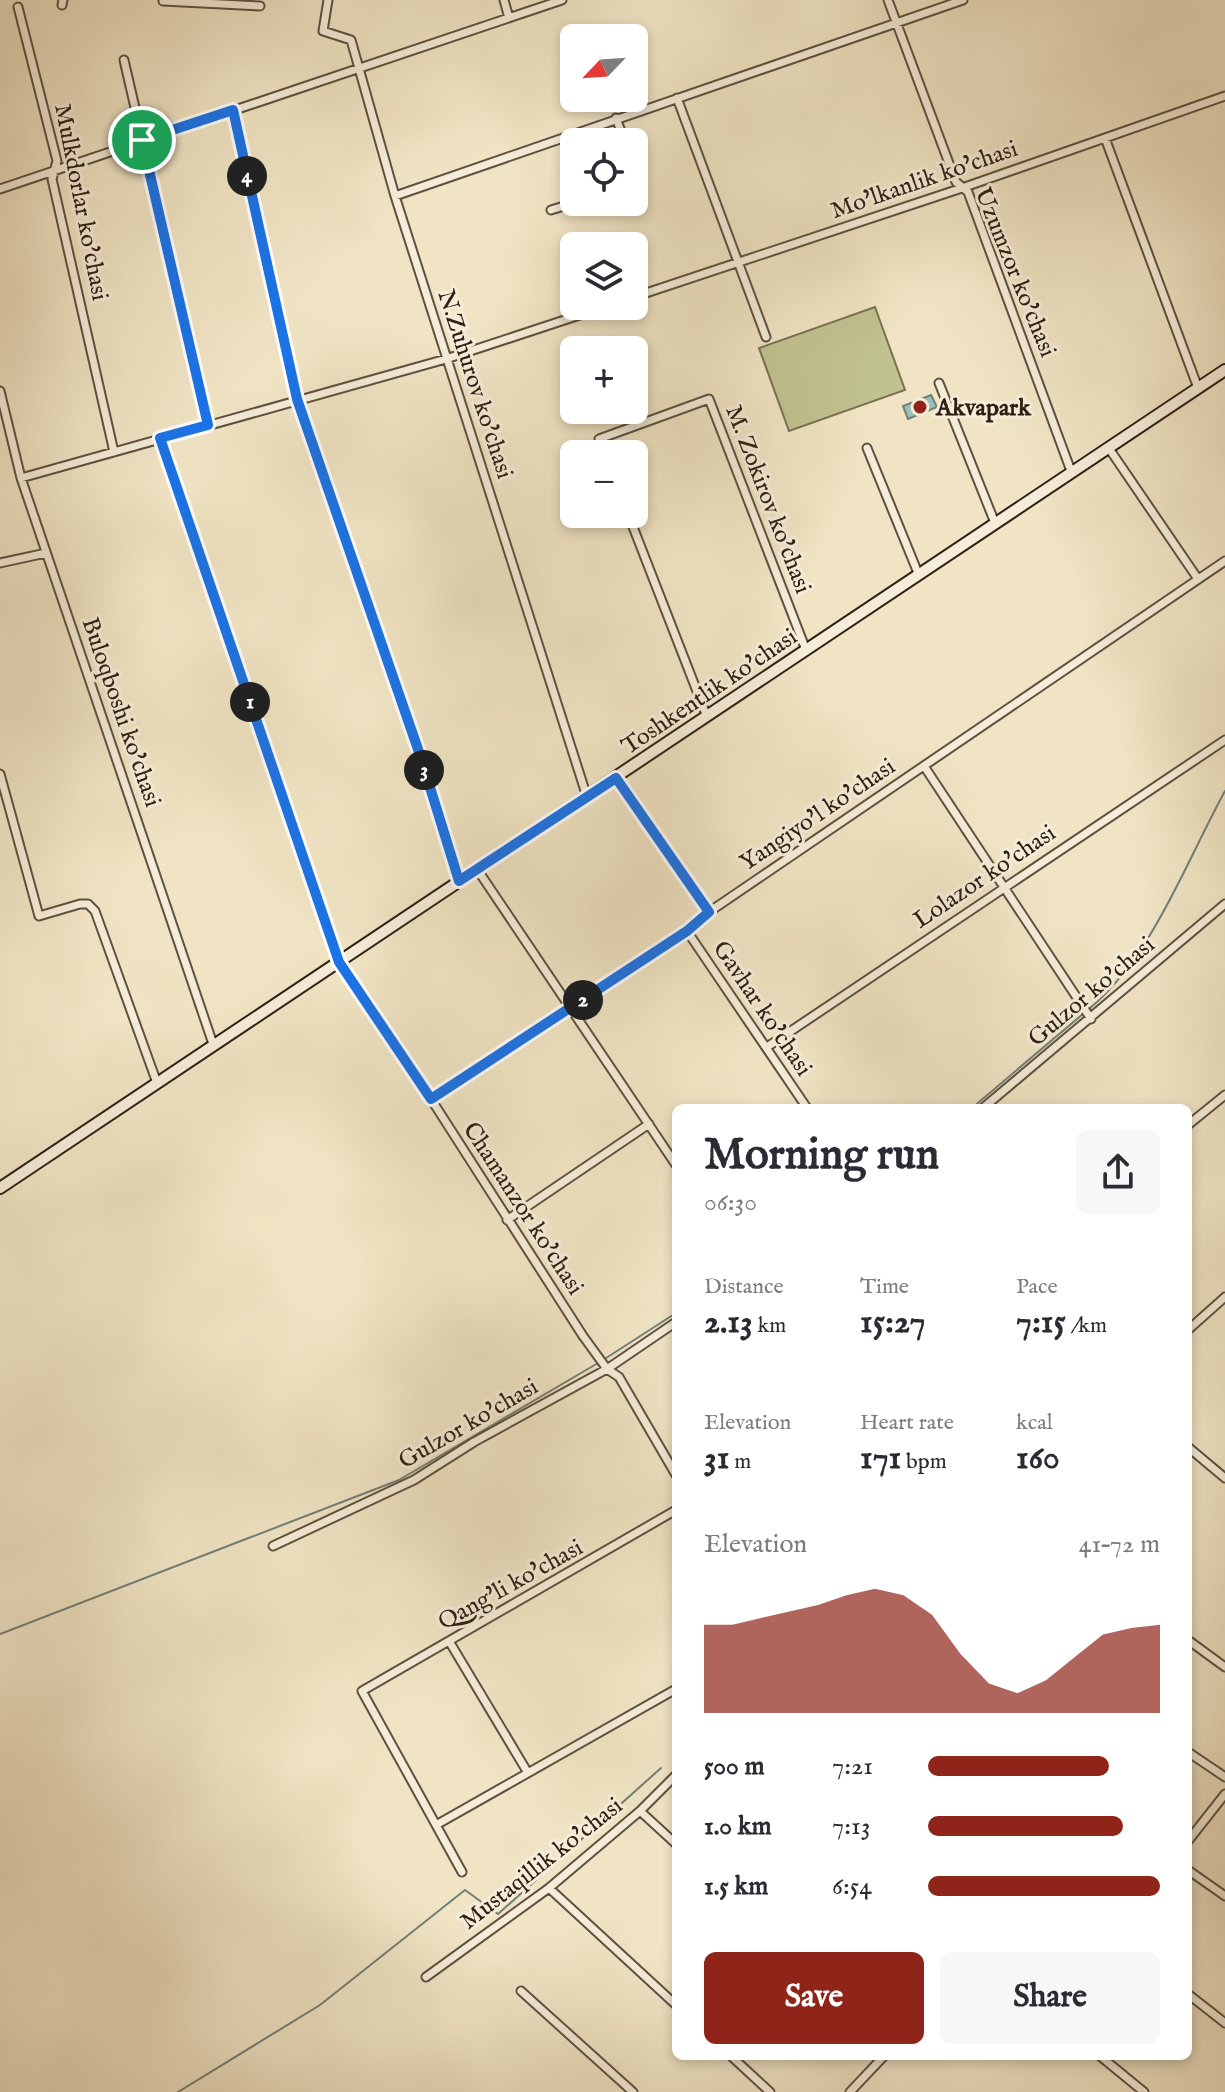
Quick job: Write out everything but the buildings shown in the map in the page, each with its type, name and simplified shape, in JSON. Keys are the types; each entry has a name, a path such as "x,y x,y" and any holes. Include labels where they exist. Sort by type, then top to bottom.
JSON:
{"main road":[{"name":"Toshkentlik ko'chasi","path":"0,1188 1225,370"}],"street":[{"name":"N.Zuhurov ko'chasi","path":"328,0 323,31 351,40 395,196 587,797"},
{"path":"504,0 509,18"},
{"path":"0,189 562,0"},
{"name":"Uzumzor ko'chasi","path":"888,0 956,182 968,192 1071,471"},
{"path":"395,196 963,0"},
{"path":"163,1 210,1 260,6"},
{"name":"Mulkdorlar ko'chasi","path":"18,7 57,161 52,179 114,452"},
{"path":"124,60 208,425"},
{"name":"Mo'lkanlik ko'chasi","path":"648,292 1225,96"},
{"path":"677,98 766,337"},
{"path":"233,110 297,399 420,755 459,881"},
{"path":"616,118 620,128"},
{"path":"1105,138 1198,388"},
{"path":"551,210 560,207"},
{"path":"21,478 446,359 564,320"},
{"path":"939,383 995,523"},
{"name":"Buloqboshi ko'chasi","path":"0,391 21,478 213,1044"},
{"name":"M. Zokirov ko'chasi","path":"599,440 709,399 806,650"},
{"name":"Chamanzor ko'chasi","path":"160,438 339,962 583,1336 607,1369 619,1377 672,1468"},
{"path":"1108,447 1198,579"},
{"path":"867,448 918,573"},
{"path":"633,528 707,717"},
{"path":"0,563 46,553"},
{"name":"Yangiyo'l ko'chasi","path":"431,1099 687,931 709,912 1225,561"},
{"name":"Lolazor ko'chasi","path":"767,1047 1225,740"},
{"path":"924,766 1091,1019"},
{"path":"0,774 39,916 80,904 88,904 95,911 157,1083"},
{"name":"Gavhar ko'chasi","path":"616,778 709,912"},
{"path":"477,869 672,1159"},
{"name":"Gulzor ko'chasi","path":"988,1104 1225,904"},
{"name":"Gavhar ko'chasi","path":"687,931 804,1104"},
{"path":"1192,1122 1225,1095"},
{"path":"507,1220 649,1124"},
{"path":"1192,1326 1225,1297"},
{"name":"Gulzor ko'chasi","path":"273,1546 414,1480 474,1442 607,1369 672,1325"},
{"path":"1192,1450 1225,1478"},
{"name":"Qang'li ko'chasi","path":"436,1825 362,1691 672,1512"},
{"path":"449,1641 528,1773"},
{"path":"1192,1643 1225,1667"},
{"path":"462,1872 436,1825 672,1691"},
{"path":"1192,1755 1225,1777"},
{"name":"Mustaqillik ko'chasi","path":"426,1977 549,1888 640,1811 672,1779"},
{"path":"1192,1836 1225,1794"},
{"path":"640,1811 672,1840"},
{"path":"1192,1873 1225,1896"},
{"path":"549,1888 672,2001"},
{"path":"521,1991 633,2092"},
{"path":"1192,1997 1225,2023"},
{"path":"735,2060 770,2092"},
{"path":"850,2092 880,2060"},
{"path":"1105,2060 1144,2092"}],"green space":[{"path":"875,307 905,390 789,431 759,348"}],"water":[{"name":"Akvapark","path":"931,395 937,407 908,419 903,406"}],"waterway":[{"path":"1089,1009 1112,987 1150,936 1225,791"},
{"path":"977,1104 1084,1013"},
{"path":"603,1360 672,1316"},
{"path":"0,1634 399,1480 598,1363"},
{"path":"178,2092 320,2005 465,1890 498,1914 661,1768"}],"place":[{"name":"Akvapark","path":"920,407"}],"route":[{"path":"233,110 297,399 420,755 459,881 616,778 709,912 687,931 431,1099 339,962 160,438 208,425 142,140 233,110"}]}
